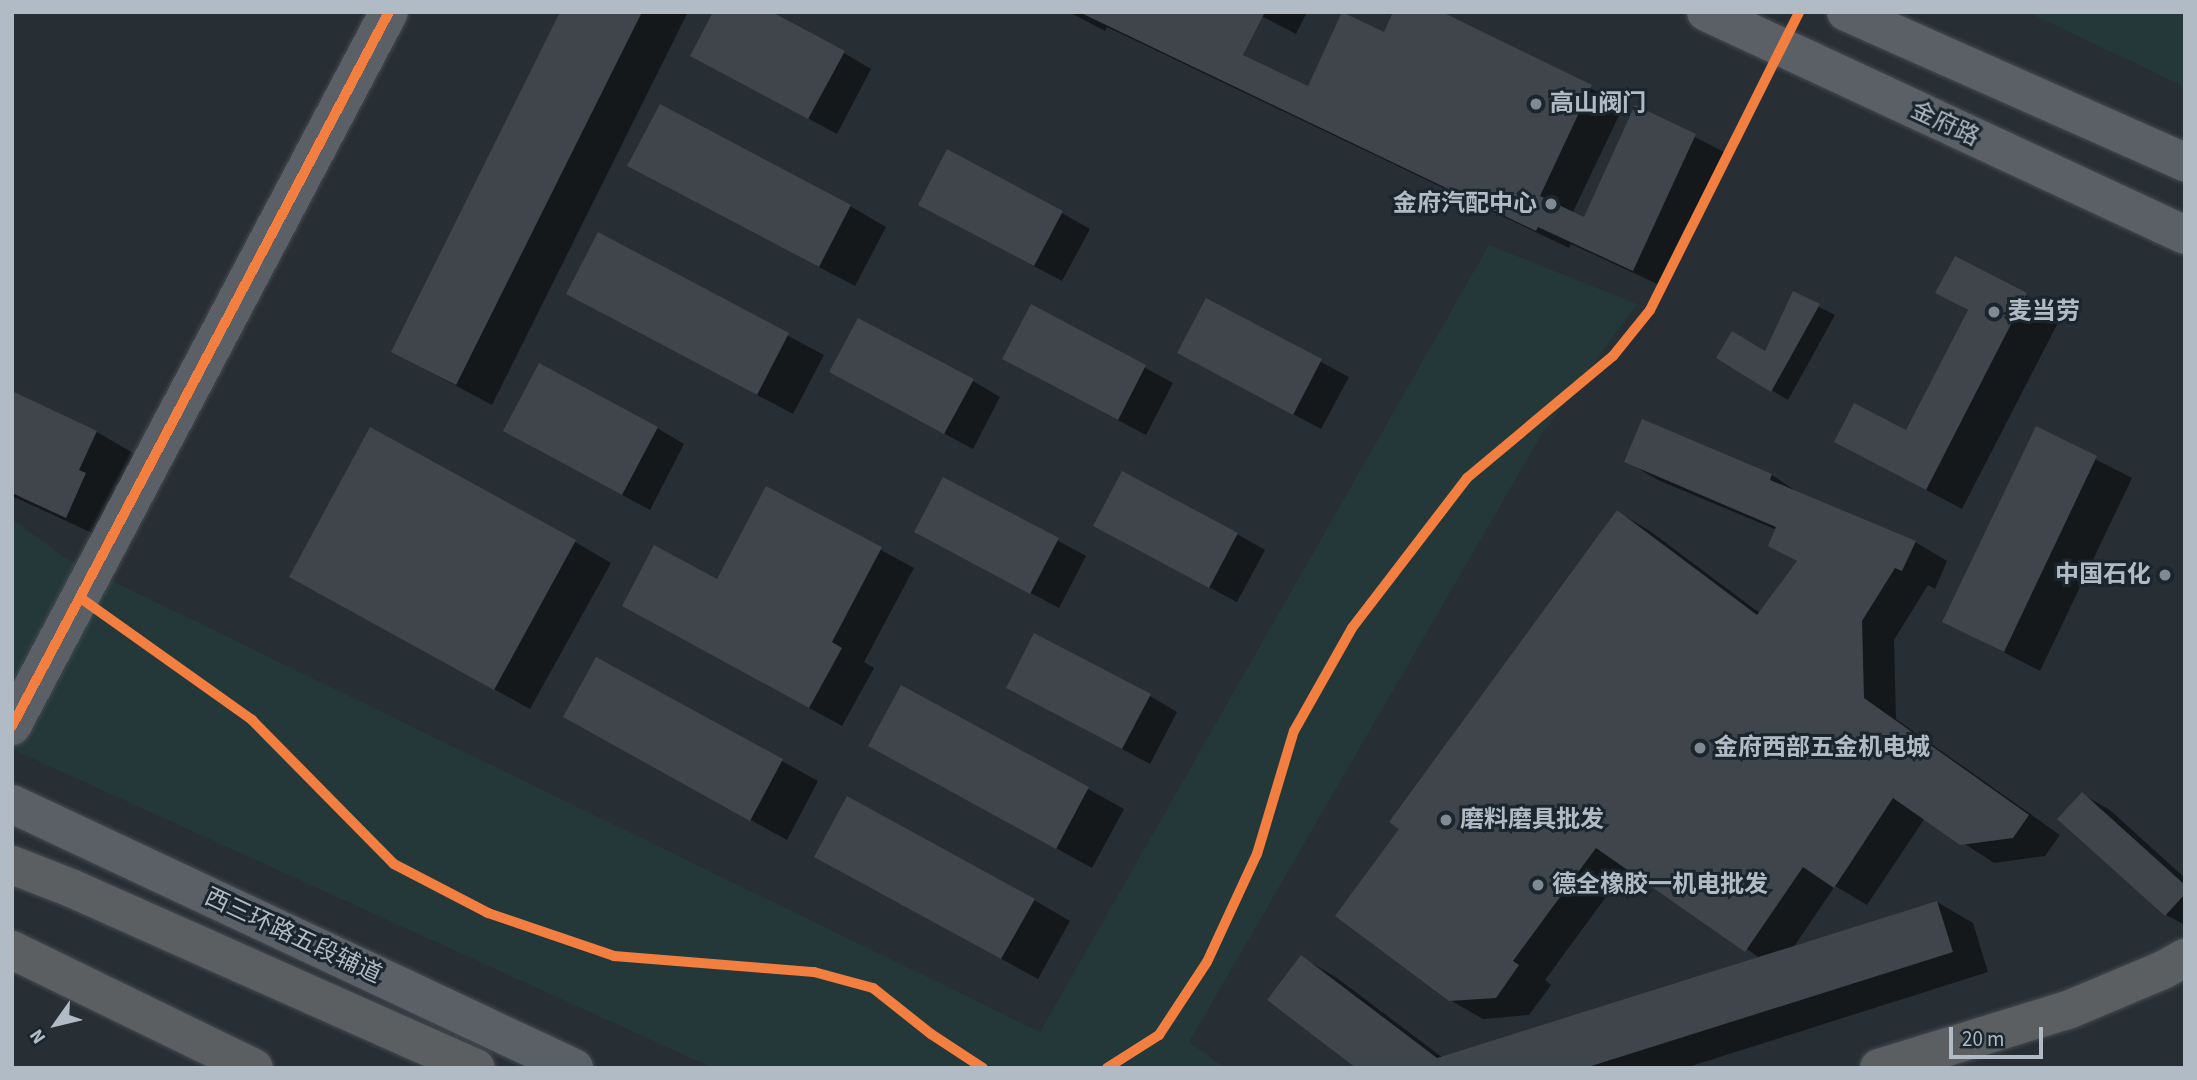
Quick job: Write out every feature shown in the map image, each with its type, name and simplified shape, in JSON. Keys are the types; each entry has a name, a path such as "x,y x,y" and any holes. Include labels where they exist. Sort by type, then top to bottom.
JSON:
{"highway":[{"path":"12,865 476,1068"},
{"path":"12,950 254,1068"},
{"path":"1879,1068 2068,1010 2163,971 2185,958"}],"street":[{"path":"12,726 389,12"},
{"name":"金府路","path":"1706,12 2185,235"},
{"path":"1846,12 2185,162"},
{"name":"西三环路五段辅道","path":"12,804 573,1068"}],"green space":[{"path":"2027,12 2185,12 2185,87"},
{"path":"1489,245 1637,304 1540,437 1189,1042 1225,1068 713,1068 12,749 12,519 65,558 1040,1032"}],"building":[{"path":"560,12 642,12 456,385 391,352"},
{"path":"713,12 772,12 845,51 808,119 690,56"},
{"path":"1079,12 1265,12 1243,55 1308,86 1342,12 1384,32 1393,12 1442,12 1592,85 1540,196 1584,217 1635,105 1696,134 1633,271 1538,227 1536,231"},
{"path":"660,104 851,205 819,267 627,166"},
{"path":"947,149 1063,211 1034,266 918,205"},
{"path":"598,232 789,333 757,395 566,294"},
{"path":"1955,256 2027,293 1926,490 1834,442 1854,403 1906,430 1968,310 1935,293"},
{"path":"1793,291 1820,304 1771,392 1716,358 1732,331 1765,351"},
{"path":"1206,298 1322,359 1293,415 1177,353"},
{"path":"1031,304 1146,365 1118,420 1002,359"},
{"path":"858,318 974,379 944,434 829,372"},
{"path":"539,363 658,427 622,495 503,431"},
{"path":"12,391 97,431 79,470 86,473 66,518 12,493"},
{"path":"1642,419 1772,474 1770,480 1916,541 1902,571 1895,568 1862,621 1864,698 2029,815 2013,838 1960,845 1893,798 1834,888 1803,867 1745,952 1596,848 1513,961 1519,965 1496,998 1449,1001 1335,916 1399,829 1389,822 1617,510 1757,615 1797,561 1768,546 1776,527 1624,462"},
{"path":"2036,426 2097,456 2004,652 1942,622"},
{"path":"370,427 576,540 494,690 289,577"},
{"path":"1122,471 1238,533 1209,588 1093,526"},
{"path":"943,477 1059,538 1030,594 914,532"},
{"path":"766,486 882,547 832,642 842,648 809,708 622,606 654,545 717,579"},
{"path":"1034,633 1151,694 1122,749 1006,688"},
{"path":"596,657 783,759 750,821 563,717"},
{"path":"901,685 1089,787 1056,849 868,746"},
{"path":"2082,792 2185,885 2185,894 2165,916 2057,819"},
{"path":"847,796 1035,899 1001,959 814,857"},
{"path":"1937,901 1953,952 1585,1068 1356,1068 1267,1000 1301,955 1437,1058"}],"cycle path":[{"path":"12,726 389,12"},
{"path":"1107,1068 1159,1035 1207,962 1257,854 1294,731 1352,628 1467,478 1613,356 1650,310 1799,12"},
{"path":"82,599 252,720 394,864 488,913 614,956 814,972 873,988 931,1034 983,1068"}],"place":[{"name":"高山阀门","path":"1536,104"},
{"name":"金府汽配中心","path":"1551,204"},
{"name":"麦当劳","path":"1994,312"},
{"name":"中国石化","path":"2165,575"},
{"name":"金府西部五金机电城","path":"1700,748"},
{"name":"磨料磨具批发","path":"1446,820"},
{"name":"德全橡胶一机电批发","path":"1538,885"}]}
